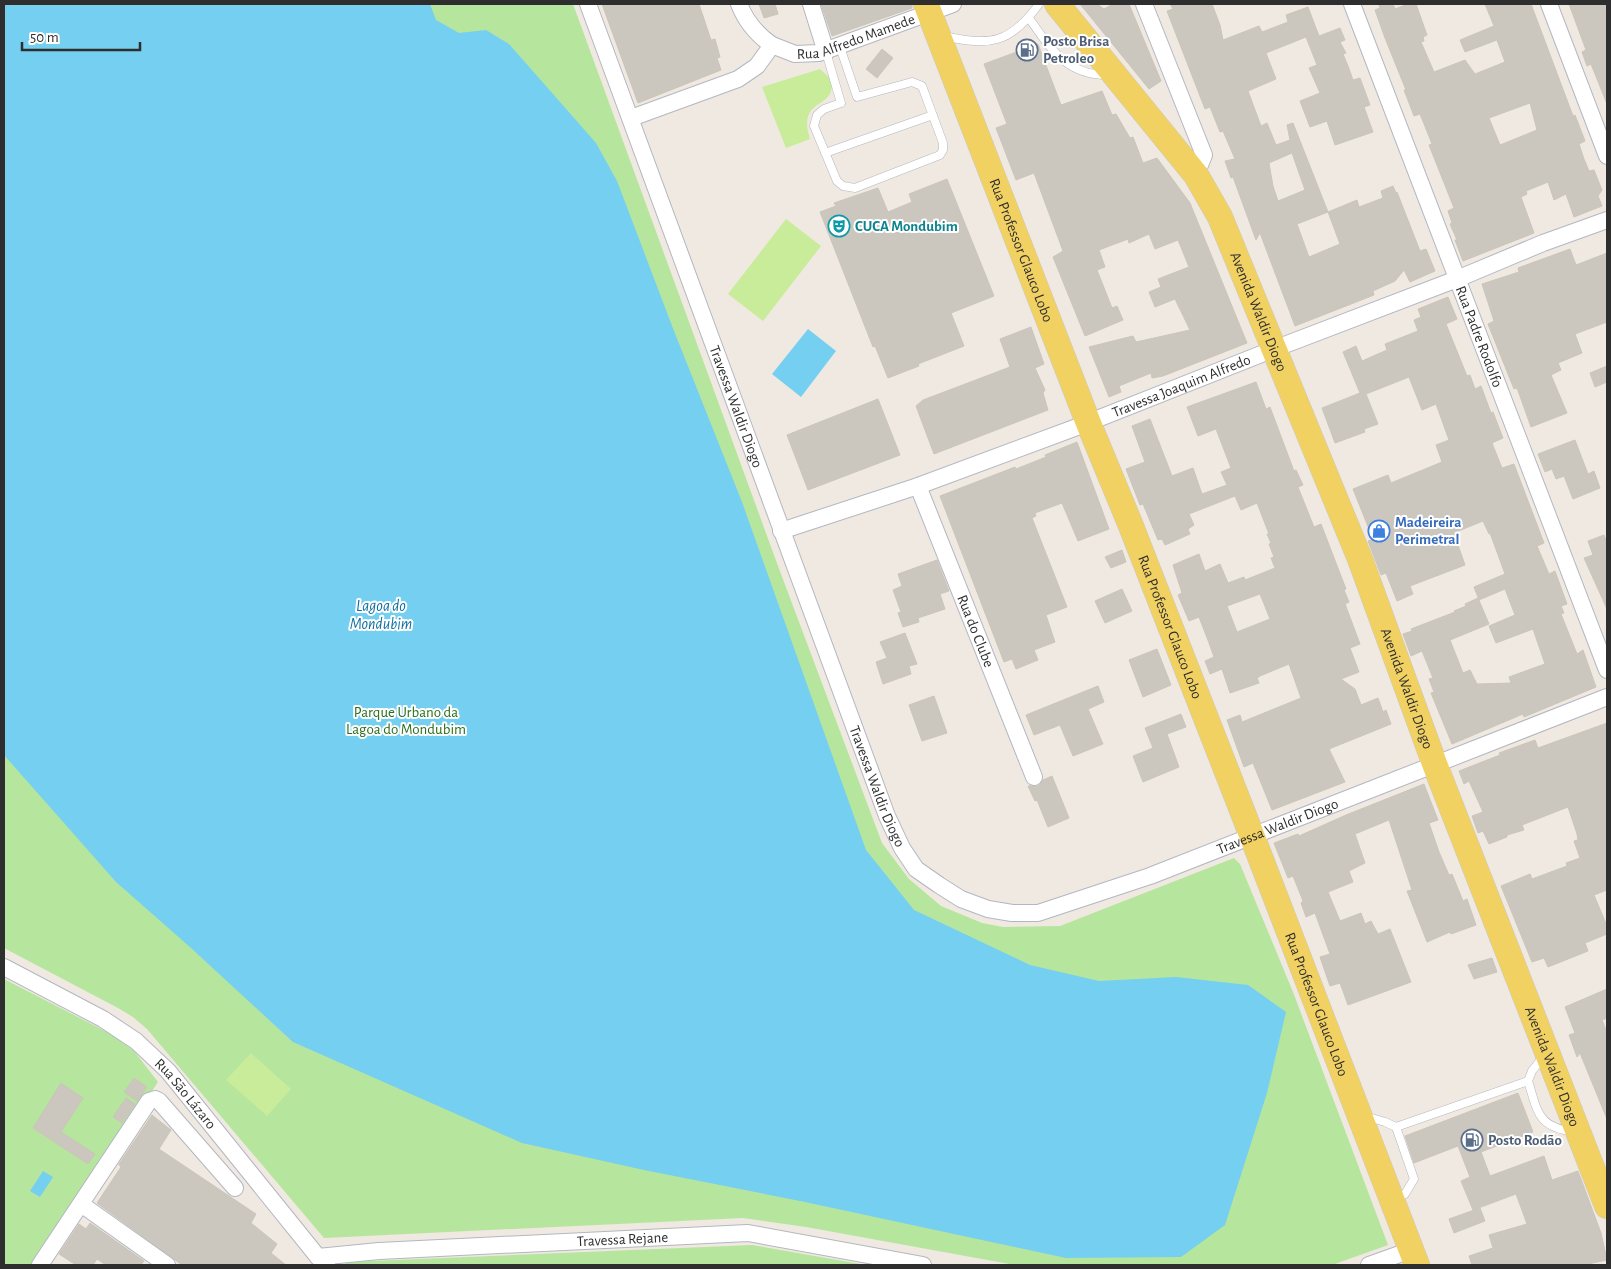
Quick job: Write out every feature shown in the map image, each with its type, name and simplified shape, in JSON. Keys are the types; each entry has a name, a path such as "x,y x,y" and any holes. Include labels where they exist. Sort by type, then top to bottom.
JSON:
{"main road":[{"name":"Avenida Waldir Diogo","path":"1057,4 1196,176 1220,217 1360,559 1435,765 1578,1133 1601,1173 1607,1206"},
{"name":"Rua Professor Glauco Lobo","path":"931,17 1088,422 1128,517 1414,1257"}],"street":[{"name":"Travessa Waldir Diogo","path":"588,4 887,816 902,848 916,869 939,885 961,899 988,909 1012,913 1038,913 1150,876 1607,697"},
{"name":"Rua Alfredo Mamede","path":"739,4 751,27 760,37 772,45 795,54 807,55 833,49 931,17 953,4"},
{"path":"811,4 833,49"},
{"path":"1144,4 1204,155 1196,176"},
{"name":"Rua Padre Rodolfo","path":"1352,4 1607,670"},
{"path":"1549,4 1607,156"},
{"path":"631,118 738,79 757,66 772,45"},
{"name":"Travessa Joaquim Alfredo","path":"781,531 918,486 1088,422 1457,279 1543,243 1607,220"},
{"name":"Rua do Clube","path":"918,486 1034,777"},
{"name":"Rua São Lázaro","path":"4,967 103,1019 136,1041 168,1071 318,1262"},
{"path":"40,1265 150,1101 155,1099 159,1101 235,1188"},
{"path":"80,1204 167,1265"},
{"name":"Travessa Rejane","path":"318,1262 379,1251 748,1233 924,1265"},
{"path":"1369,1265 1414,1257"}],"lane":[{"path":"931,17 964,40 982,42 999,39 1014,32 1039,4"},
{"path":"1028,18 1060,58 1074,68 1090,74 1114,75"},
{"path":"833,49 857,97 912,82 922,86 943,143 943,150 940,155 855,188 843,186 836,181 814,126 817,115 824,109 841,103 833,49"},
{"path":"825,153 933,115"},
{"path":"1548,1052 1532,1071 1528,1081 1540,1117 1558,1130 1578,1133"},
{"path":"1360,1115 1396,1127 1528,1081"},
{"path":"1392,1201 1405,1194 1412,1186 1414,1178 1396,1127"}],"green space":[{"name":"Lagoa do Mondubim","path":"4,4 573,4 778,566 882,843 909,879 941,906 982,923 1003,927 1060,926 1234,858 1240,864 1293,992 1388,1245 1332,1265 1015,1265 806,1227 743,1218 324,1238 147,1029 133,1017 118,1008 4,948"},
{"path":"820,69 831,79 832,89 829,96 812,109 808,116 807,125 810,139 786,148 762,87"},
{"path":"786,219 821,246 763,321 728,294"},
{"path":"4,979 111,1034 134,1051 158,1082 36,1265 4,1265"},
{"path":"251,1053 291,1089 267,1116 226,1080"},
{"path":"752,1245 866,1265 344,1265 347,1262"}],"water":[{"name":"Lagoa do Mondubim","path":"4,4 430,4 436,20 459,33 486,30 509,44 596,143 617,181 742,502 866,850 914,910 1030,965 1099,981 1176,977 1248,985 1286,1012 1267,1093 1225,1225 1181,1257 1066,1258 522,1143 293,1042 116,882 4,755"},
{"path":"808,329 836,351 801,397 772,374"},
{"path":"43,1171 53,1177 40,1197 30,1191"}],"building":[{"path":"602,4 699,4 711,40 715,39 720,57 717,58 721,70 638,103"},
{"path":"759,4 775,4 778,14 764,18"},
{"path":"821,4 912,4 912,8 832,36"},
{"path":"1080,4 1097,4 1104,9 1113,4 1129,4 1161,81 1149,89"},
{"path":"1170,4 1212,4 1220,25 1223,40 1259,26 1262,32 1288,22 1286,15 1308,7 1319,36 1340,28 1345,40 1340,42 1346,53 1343,54 1353,80 1360,78 1370,105 1364,107 1373,132 1335,145 1327,121 1310,127 1300,101 1320,93 1309,68 1317,65 1306,37 1266,53 1276,79 1248,91 1261,126 1267,123 1276,145 1290,140 1287,125 1293,123 1328,212 1357,200 1359,207 1383,198 1381,191 1393,186 1420,251 1426,249 1435,271 1410,282 1404,270 1395,281 1373,291 1374,295 1295,326 1260,233 1256,240 1233,177 1231,178 1225,161 1235,159 1223,131 1220,132 1210,107 1205,109 1167,11 1173,9","holes":["1292,153 1305,190 1278,201 1269,163","1328,212 1340,244 1309,257 1297,224"]},
{"path":"1379,4 1393,4 1395,9 1408,4 1416,4 1427,35 1423,37 1424,41 1421,42 1434,72 1465,60 1475,74 1505,62 1497,40 1465,52 1460,40 1494,26 1485,4 1531,4 1573,116 1575,115 1585,141 1579,144 1589,171 1594,170 1602,190 1598,196 1602,206 1574,217 1566,194 1554,200 1548,182 1526,191 1527,194 1521,197 1534,233 1463,261 1450,224 1452,223 1448,211 1454,208 1429,145 1432,144 1420,114 1414,116 1404,90 1406,90 1375,10 1380,8","holes":["1530,103 1537,130 1500,145 1489,118"]},
{"path":"1569,4 1607,4 1607,104 1591,64 1587,66 1582,52 1586,50"},
{"path":"1038,44 1061,105 1102,91 1112,115 1116,114 1130,138 1133,137 1143,163 1157,158 1190,203 1247,343 1163,376 1152,378 1151,373 1119,386 1121,392 1109,397 1089,347 1133,336 1136,342 1190,330 1175,299 1155,307 1149,292 1161,287 1158,279 1189,267 1178,240 1155,249 1149,234 1129,243 1128,239 1099,250 1105,267 1097,270 1112,308 1117,306 1123,320 1085,336 1053,257 1063,251 1034,173 1016,180 996,128 1007,124 984,64"},
{"path":"882,49 893,58 877,78 866,69"},
{"path":"947,179 994,296 951,313 964,346 888,378 875,346 873,347 820,212 836,206 834,203 878,188 888,212 912,202 909,194"},
{"path":"1570,249 1576,265 1607,253 1607,322 1575,334 1582,353 1558,363 1561,370 1551,375 1567,413 1531,427 1517,388 1514,389 1488,324 1494,321 1482,284 1519,272 1518,268"},
{"path":"1448,297 1457,319 1446,324 1467,376 1470,375 1475,389 1481,386 1491,413 1493,412 1503,438 1492,443 1502,468 1514,464 1544,543 1537,546 1549,574 1555,571 1567,604 1561,606 1564,613 1561,614 1577,654 1583,650 1596,687 1524,717 1523,714 1452,744 1431,693 1434,692 1429,679 1433,678 1422,651 1411,656 1403,634 1455,612 1466,606 1465,604 1478,598 1489,624 1450,640 1463,673 1470,670 1477,684 1511,683 1509,677 1545,664 1533,629 1496,643 1489,626 1515,615 1505,589 1479,600 1474,587 1505,574 1490,533 1483,521 1456,532 1465,565 1410,586 1413,594 1397,601 1386,573 1381,575 1368,541 1373,539 1353,489 1388,475 1391,483 1442,462 1436,445 1449,440 1436,404 1422,410 1409,377 1366,394 1378,424 1364,429 1365,432 1335,443 1322,408 1360,393 1343,352 1356,346 1362,361 1387,350 1385,344 1418,331 1414,320 1421,317 1418,309"},
{"path":"1031,327 1044,364 1035,368 1045,390 1043,393 1048,410 934,454 916,406 923,400 1010,367 1000,339"},
{"path":"1607,366 1607,382 1595,387 1590,373"},
{"path":"1256,382 1266,409 1270,407 1294,471 1296,470 1303,485 1298,487 1314,527 1321,524 1346,589 1344,590 1349,602 1345,604 1360,644 1350,648 1359,672 1341,679 1355,689 1361,705 1378,698 1383,712 1386,710 1391,724 1329,749 1345,782 1272,810 1253,763 1244,767 1227,720 1240,715 1242,722 1301,698 1289,664 1260,676 1257,678 1259,683 1230,693 1222,669 1210,674 1205,661 1214,657 1199,617 1189,621 1178,595 1182,593 1173,565 1199,554 1205,571 1220,564 1228,583 1244,577 1245,580 1275,568 1271,558 1274,557 1269,544 1271,543 1267,534 1269,534 1257,503 1241,510 1235,496 1189,514 1194,525 1188,529 1190,534 1165,545 1162,539 1158,540 1143,504 1140,505 1126,469 1145,462 1132,426 1150,419 1172,476 1193,468 1202,494 1227,485 1221,472 1231,468 1216,429 1198,436 1187,407","holes":["1260,594 1270,619 1237,632 1227,606"]},
{"path":"878,399 900,455 808,490 787,435"},
{"path":"1575,440 1588,474 1594,471 1600,488 1573,499 1564,476 1556,479 1552,469 1545,472 1538,454"},
{"path":"1077,442 1109,529 1078,541 1062,503 1035,513 1036,516 1032,518 1067,607 1046,615 1055,642 1034,650 1038,660 1016,669 1012,659 1004,662 940,496 1015,467 1016,469"},
{"path":"1604,535 1607,543 1607,609 1584,558 1593,555 1588,541"},
{"path":"1122,550 1126,562 1111,568 1105,557"},
{"path":"937,560 949,591 940,594 945,609 918,618 919,622 903,627 898,613 901,612 893,590 902,586 898,574"},
{"path":"1122,589 1132,611 1105,623 1095,601"},
{"path":"905,633 917,664 909,666 911,674 883,684 876,662 887,658 880,642"},
{"path":"1157,649 1171,685 1143,697 1129,660"},
{"path":"1098,686 1104,702 1088,709 1103,744 1073,756 1060,725 1034,735 1026,715"},
{"path":"934,696 947,733 922,741 909,705"},
{"path":"1181,714 1186,727 1167,734 1179,767 1143,782 1133,756 1153,748 1145,728"},
{"path":"1607,723 1607,890 1594,895 1607,926 1607,934 1585,943 1588,951 1548,967 1544,958 1532,962 1501,886 1530,874 1532,879 1567,866 1566,863 1580,858 1574,841 1578,840 1577,834 1568,807 1522,825 1524,830 1507,835 1507,837 1489,844 1483,831 1478,833 1472,816 1483,812 1469,781 1464,784 1459,771 1500,755 1499,753 1535,740 1538,748"},
{"path":"1052,776 1069,818 1048,827 1037,800 1035,801 1028,786 1038,786 1043,780"},
{"path":"1424,784 1438,820 1429,823 1439,852 1449,875 1452,874 1463,901 1467,899 1476,925 1451,934 1450,932 1427,942 1407,891 1412,890 1389,820 1355,834 1365,863 1349,871 1353,882 1328,892 1340,921 1361,913 1365,924 1371,921 1378,934 1390,929 1411,982 1348,1005 1340,983 1330,986 1320,957 1330,954 1315,913 1306,917 1301,903 1303,901 1293,876 1288,878 1274,843 1298,834 1299,836"},
{"path":"1492,958 1497,972 1474,979 1468,965"},
{"path":"1607,989 1607,1018 1602,1020 1607,1033 1607,1119 1580,1053 1577,1057 1569,1035 1575,1033 1565,1007"},
{"path":"134,1078 147,1087 137,1101 124,1092"},
{"path":"61,1083 83,1098 61,1132 95,1154 88,1164 33,1128"},
{"path":"1518,1093 1533,1132 1481,1152 1490,1176 1544,1156 1552,1180 1578,1171 1601,1233 1607,1260 1583,1265 1472,1265 1469,1256 1493,1248 1489,1235 1527,1224 1516,1194 1473,1210 1461,1181 1470,1177 1458,1146 1414,1163 1405,1136"},
{"path":"126,1098 135,1104 122,1123 113,1117"},
{"path":"152,1115 171,1130 159,1149 256,1214 251,1223 277,1244 271,1253 286,1265 182,1265 97,1203 121,1167 119,1164"},
{"path":"1480,1208 1485,1221 1454,1233 1449,1219"},
{"path":"90,1223 144,1261 141,1265 106,1265 97,1259 93,1265 76,1265 59,1254 79,1224 86,1229"}],"place":[{"name":"Posto Brisa Petroleo","path":"1027,50"},
{"name":"CUCA Mondubim","path":"839,226"},
{"name":"Madeireira Perimetral","path":"1379,531"},
{"name":"Posto Rodão","path":"1472,1140"}],"park label":[{"name":"Parque Urbano da Lagoa do Mondubim","path":"406,720"}]}
